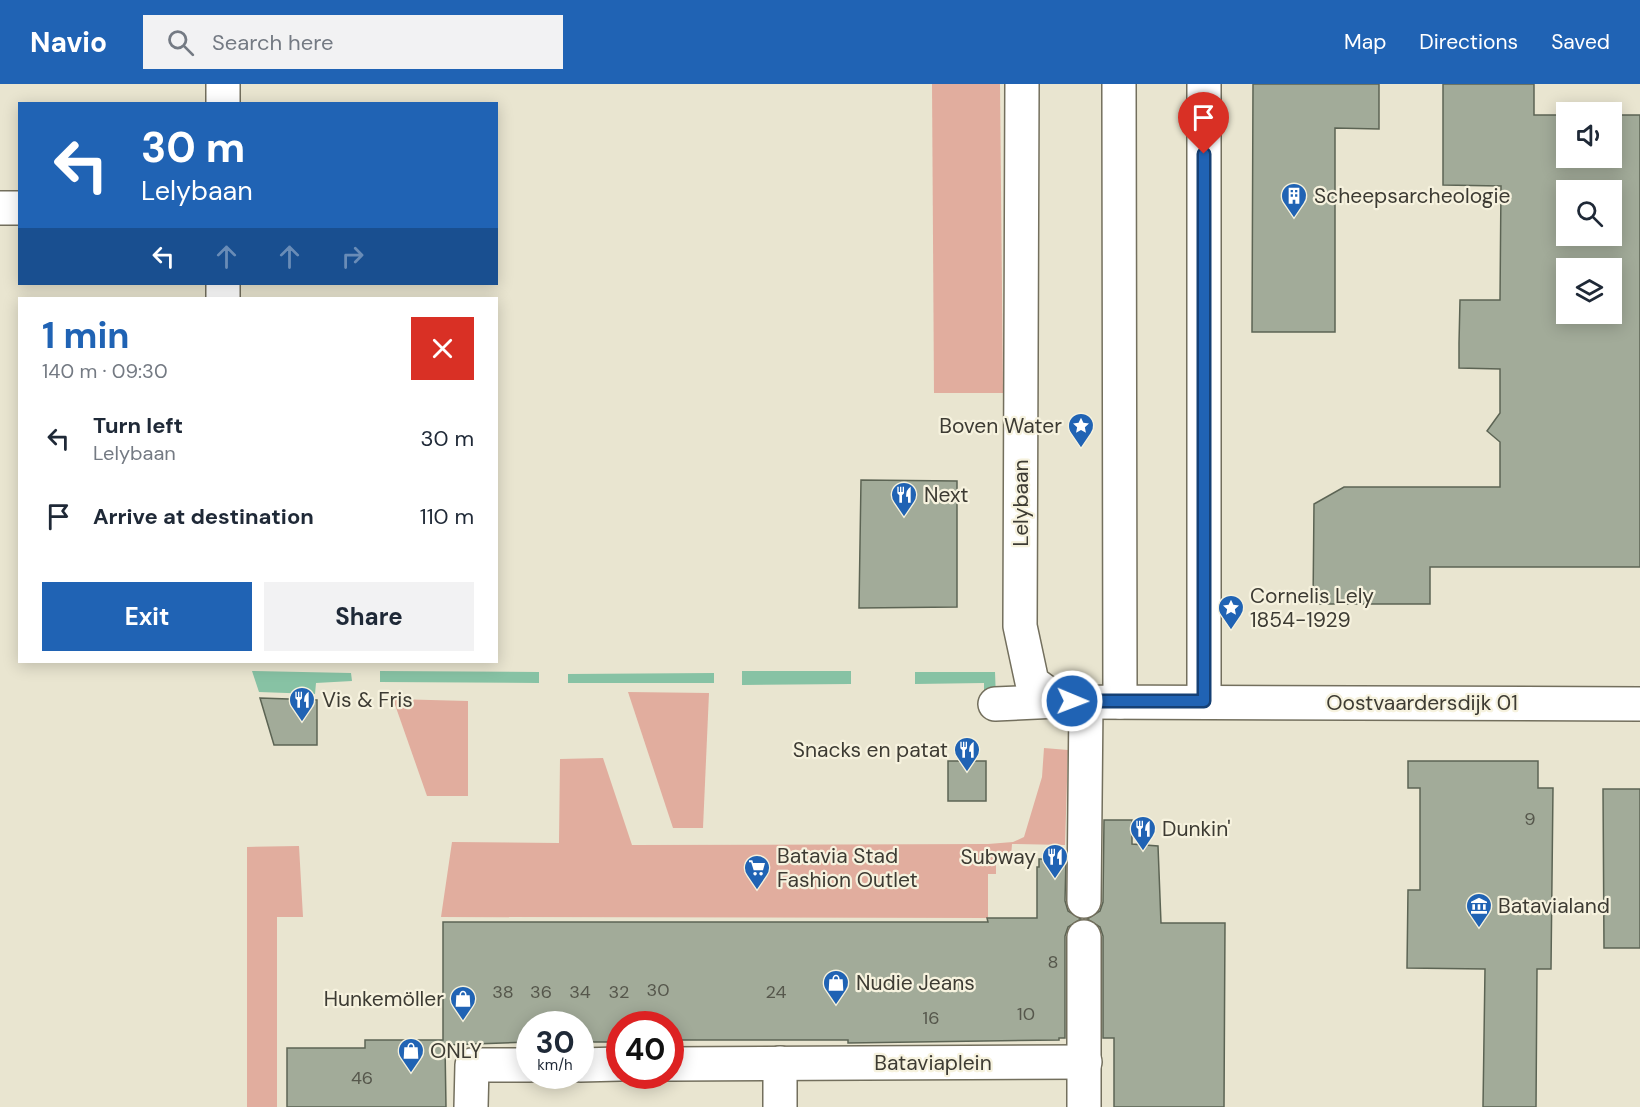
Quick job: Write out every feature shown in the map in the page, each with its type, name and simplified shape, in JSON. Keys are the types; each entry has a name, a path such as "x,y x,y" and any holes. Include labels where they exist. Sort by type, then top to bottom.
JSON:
{"street":[{"path":"223,102 224,84"},
{"name":"Lelybaan","path":"1022,84 1020,626 1032,682 1072,701"},
{"path":"1119,84 1120,702"},
{"path":"995,704 1072,701 1204,701 1204,84"},
{"path":"0,208 18,208"},
{"path":"1072,701 1084,901"},
{"name":"Oostvaardersdijk 01","path":"1204,701 1640,704"},
{"path":"1084,937 1084,1107"},
{"name":"Bataviaplein","path":"684,1064 1085,1062"},
{"path":"780,1063 780,1107"},
{"path":"471,1107 472,1065 516,1065"}],"shaded area":[{"path":"932,84 1000,84 1003,393 934,393"},
{"path":"252,671 351,673 352,681 316,683 315,694 259,692"},
{"path":"380,671 539,672 539,683 380,682"},
{"path":"742,671 851,671 851,684 742,685"},
{"path":"915,672 995,672 996,699 984,699 984,683 915,684"},
{"path":"714,673 714,683 568,683 568,674"},
{"path":"628,692 709,693 703,828 673,828"},
{"path":"393,699 468,701 468,796 427,796"},
{"path":"1044,748 1068,750 1065,845 1012,844 1011,857 996,857 996,874 988,874 988,918 441,917 452,842 559,843 560,759 603,758 632,845 988,844 1013,842 1024,837 1042,777"},
{"path":"299,846 303,917 277,917 277,1107 247,1107 247,847"}],"building":[{"name":"Scheepsarcheologie","path":"1253,84 1379,84 1379,129 1335,128 1335,332 1252,332"},
{"path":"1443,84 1534,84 1534,115 1556,115 1556,168 1622,168 1622,115 1640,115 1640,567 1430,567 1430,604 1313,604 1314,504 1344,487 1500,487 1500,442 1487,431 1500,413 1500,369 1459,368 1459,343 1460,300 1500,300 1501,186 1443,185"},
{"path":"861,480 957,481 957,607 859,608"},
{"path":"260,698 317,700 317,745 274,745"},
{"name":"Snacks en patat","path":"948,761 986,761 986,801 948,801"},
{"name":"Batavialand","path":"1408,761 1538,761 1538,788 1553,788 1551,969 1537,969 1536,1107 1483,1107 1485,969 1407,968 1408,890 1420,890 1420,788 1408,788"},
{"path":"1603,789 1640,789 1640,948 1604,948"},
{"path":"1104,820 1132,820 1132,844 1158,846 1161,923 1225,923 1224,1107 1114,1107 1114,1038 1103,1038 1103,936 1100,927 1087,919 1100,911 1103,902"},
{"path":"1039,859 1066,859 1065,901 1068,911 1081,919 1068,927 1065,936 1065,1038 1059,1038 1059,1040 848,1043 848,1040 684,1040 684,1011 606,1011 606,1042 594,1042 594,1011 516,1011 516,1042 445,1045 446,1107 287,1107 287,1048 365,1048 365,1040 443,1040 443,922 988,922 987,918 1037,918 1037,867 1039,867"}],"place":[{"name":"Scheepsarcheologie","path":"1294,219"},
{"name":"Boven Water","path":"1081,449"},
{"name":"Next","path":"904,518"},
{"name":"Cornelis Lely 1854-1929","path":"1231,631"},
{"name":"Vis & Fris","path":"302,723"},
{"name":"Snacks en patat","path":"967,773"},
{"name":"Dunkin'","path":"1143,852"},
{"name":"Subway","path":"1055,880"},
{"name":"Batavia Stad Fashion Outlet","path":"757,891"},
{"name":"Batavialand","path":"1479,929"},
{"name":"Nudie Jeans","path":"836,1006"},
{"name":"Hunkemöller","path":"463,1022"},
{"name":"ONLY","path":"411,1074"}],"route":[{"path":"1072,701 1204,701 1204,154"}]}
